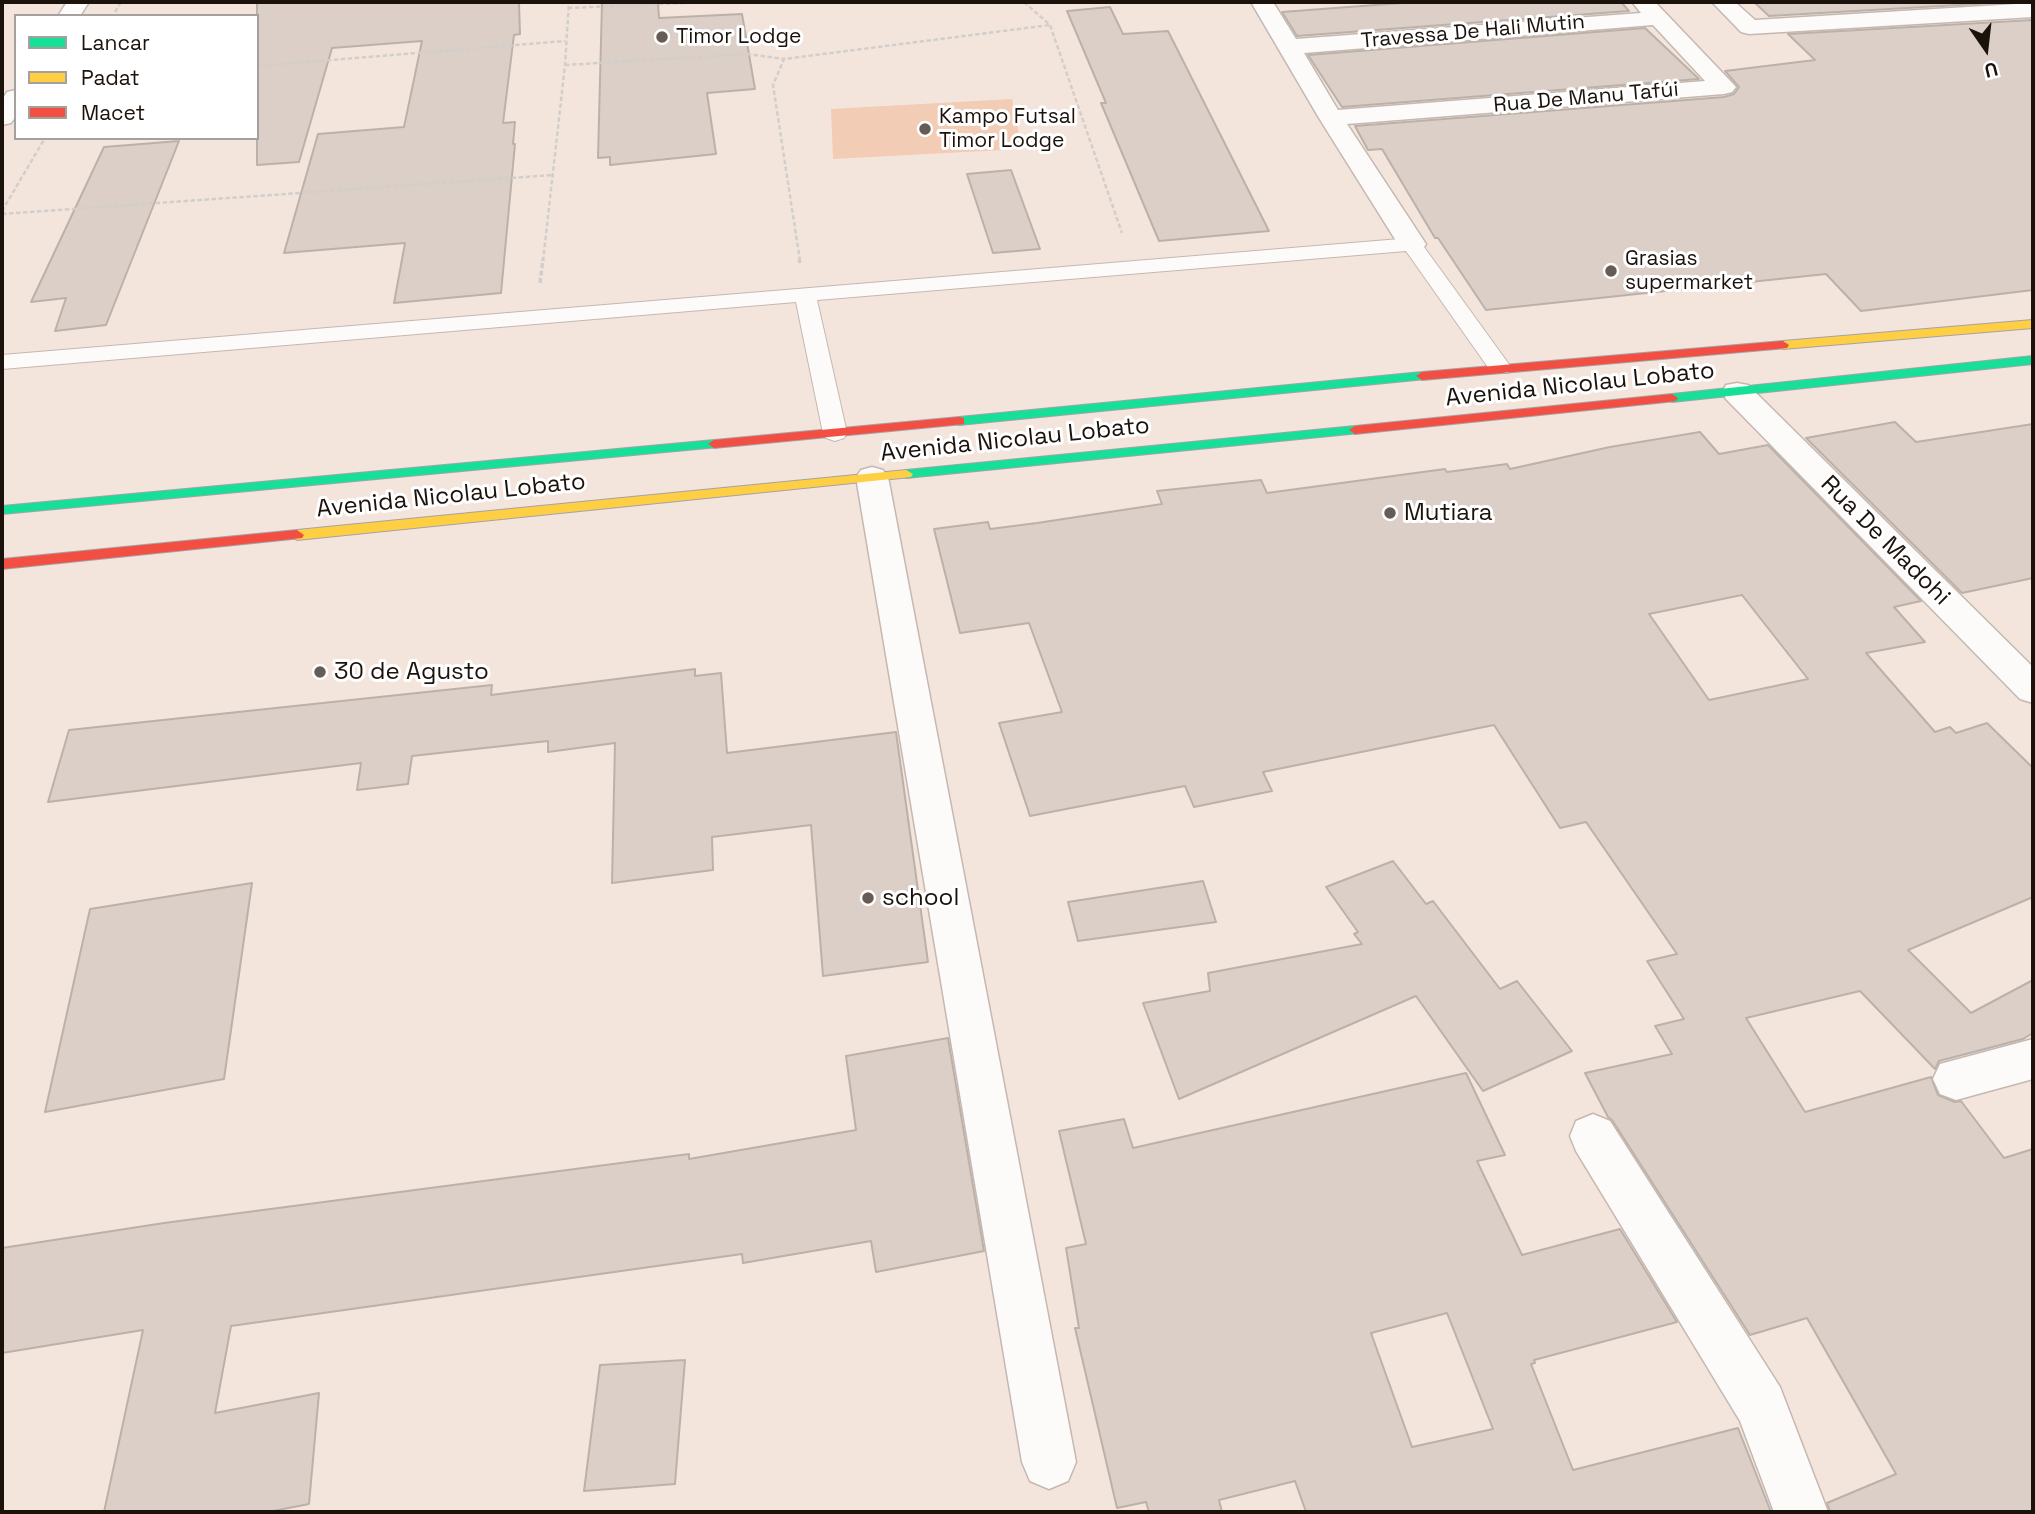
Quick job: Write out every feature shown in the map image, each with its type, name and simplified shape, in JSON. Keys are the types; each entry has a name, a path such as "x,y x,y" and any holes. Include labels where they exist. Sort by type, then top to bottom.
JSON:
{"main road":[{"name":"Avenida Nicolau Lobato","path":"2,510 1500,368 2033,324"},
{"name":"Avenida Nicolau Lobato","path":"2,564 1737,392 2033,360"}],"street":[{"path":"1262,2 1331,118 1412,244"},
{"path":"1723,2 1749,27 2033,8"},
{"path":"2028,2 2033,8"},
{"name":"Travessa De Hali Mutin","path":"1288,47 1651,10"},
{"name":"Rua De Manu Tafúi","path":"1331,118 1724,87 1651,10"},
{"path":"2,118 14,100"},
{"name":"Rua De Madohi","path":"1737,392 2033,689"},
{"path":"872,477 1049,1462"},
{"path":"1956,1079 2033,1059"},
{"path":"1594,1136 1761,1406 1801,1512"}],"lane":[{"path":"2,362 1412,244 1500,368"},
{"path":"805,295 835,433"}],"path":[{"path":"536,318 565,65 569,2"},
{"path":"568,8 706,2"},
{"path":"1024,2 1049,25 1134,268"},
{"path":"565,65 748,54 783,59 1049,25"},
{"path":"259,66 565,41"},
{"path":"783,59 773,85 805,295"},
{"path":"2,213 44,140"},
{"path":"2,213 553,174"}],"shaded area":[{"name":"Kampo Futsal Timor Lodge","path":"1012,99 1022,149 833,159 831,109"}],"building":[{"path":"257,2 519,2 520,34 514,35 503,123 515,122 515,144 501,293 394,303 405,243 284,253 318,134 404,127 422,41 332,48 299,162 257,165"},
{"path":"602,2 658,2 659,18 742,14 755,89 707,93 716,154 610,165 610,157 598,158"},
{"path":"1415,2 1621,2 1629,11 1297,36 1282,12"},
{"path":"1754,2 2010,2 1769,16"},
{"path":"1110,7 1123,34 1168,31 1269,231 1159,241 1101,103 1106,103 1067,11"},
{"path":"2033,20 2033,290 1861,311 1826,274 1486,310 1438,238 1435,238 1382,149 1368,150 1355,126 1724,97 1734,94 1739,87 1725,71 1815,60 1788,34"},
{"path":"1645,28 1699,79 1342,107 1308,55"},
{"path":"179,141 106,325 55,331 66,298 31,302 104,147"},
{"path":"1011,170 1040,249 993,253 967,174"},
{"path":"1895,422 1916,442 2033,424 2033,578 1962,593 1806,438"},
{"path":"1700,432 1719,454 1768,445 1921,601 1894,607 1925,642 1866,653 1935,732 1950,727 1956,733 1987,723 2033,768 2033,897 1908,950 1971,1013 2033,980 2033,1033 2023,1039 1939,1061 1935,1069 1860,991 1746,1018 1805,1112 1931,1077 1938,1095 1955,1102 1961,1101 2004,1158 2033,1149 2033,1512 1830,1512 1827,1503 1896,1474 1807,1318 1750,1335 1608,1117 1585,1073 1672,1054 1655,1026 1684,1019 1647,961 1677,954 1586,822 1560,828 1494,725 1263,772 1272,791 1194,807 1185,786 1030,816 999,723 1062,712 1029,623 960,633 934,529 988,522 990,529 1162,504 1157,491 1261,480 1267,493 1445,469 1447,472 1507,464 1510,469 1610,447","holes":["1742,595 1808,679 1709,700 1649,614"]},
{"path":"695,669 695,676 721,673 727,753 896,732 928,962 823,976 811,825 712,837 713,870 612,883 615,743 548,752 548,741 412,756 408,784 357,790 361,763 48,802 69,730 492,685 491,695"},
{"path":"1393,861 1426,904 1433,901 1500,989 1517,981 1572,1051 1483,1091 1416,996 1179,1099 1143,1003 1210,991 1208,973 1362,944 1354,934 1358,932 1326,887"},
{"path":"1203,881 1216,922 1078,941 1068,902"},
{"path":"252,883 224,1079 45,1112 90,909"},
{"path":"948,1038 984,1251 876,1272 871,1241 743,1263 742,1254 231,1326 215,1413 319,1393 309,1504 268,1512 104,1512 143,1330 2,1353 2,1248 164,1223 689,1154 689,1159 856,1130 846,1056"},
{"path":"1466,1073 1505,1155 1477,1161 1522,1255 1620,1229 1677,1322 1534,1360 1535,1363 1531,1364 1573,1470 1738,1428 1771,1512 1306,1512 1295,1481 1219,1500 1222,1512 1149,1512 1146,1502 1117,1508 1075,1328 1079,1328 1066,1248 1086,1244 1059,1131 1124,1119 1133,1148","holes":["1447,1313 1493,1429 1412,1447 1371,1333"]},
{"path":"685,1360 675,1484 584,1491 600,1365"}],"traffic: fast":[{"path":"1672,398 2033,360"},
{"path":"959,421 1422,376"},
{"path":"906,474 1355,430"},
{"path":"2,510 714,444"}],"traffic: slow":[{"path":"1783,345 2033,324"},
{"path":"297,535 906,474"}],"traffic: jam":[{"path":"1422,376 1783,345"},
{"path":"1355,430 1672,398"},
{"path":"714,444 959,421"},
{"path":"2,564 297,535"}],"place":[{"name":"Timor Lodge","path":"662,37"},
{"name":"Kampo Futsal Timor Lodge","path":"925,129"},
{"name":"Grasias supermarket","path":"1611,271"},
{"name":"Mutiara","path":"1390,513"},
{"name":"30 de Agusto","path":"320,672"},
{"name":"school","path":"868,898"}]}
